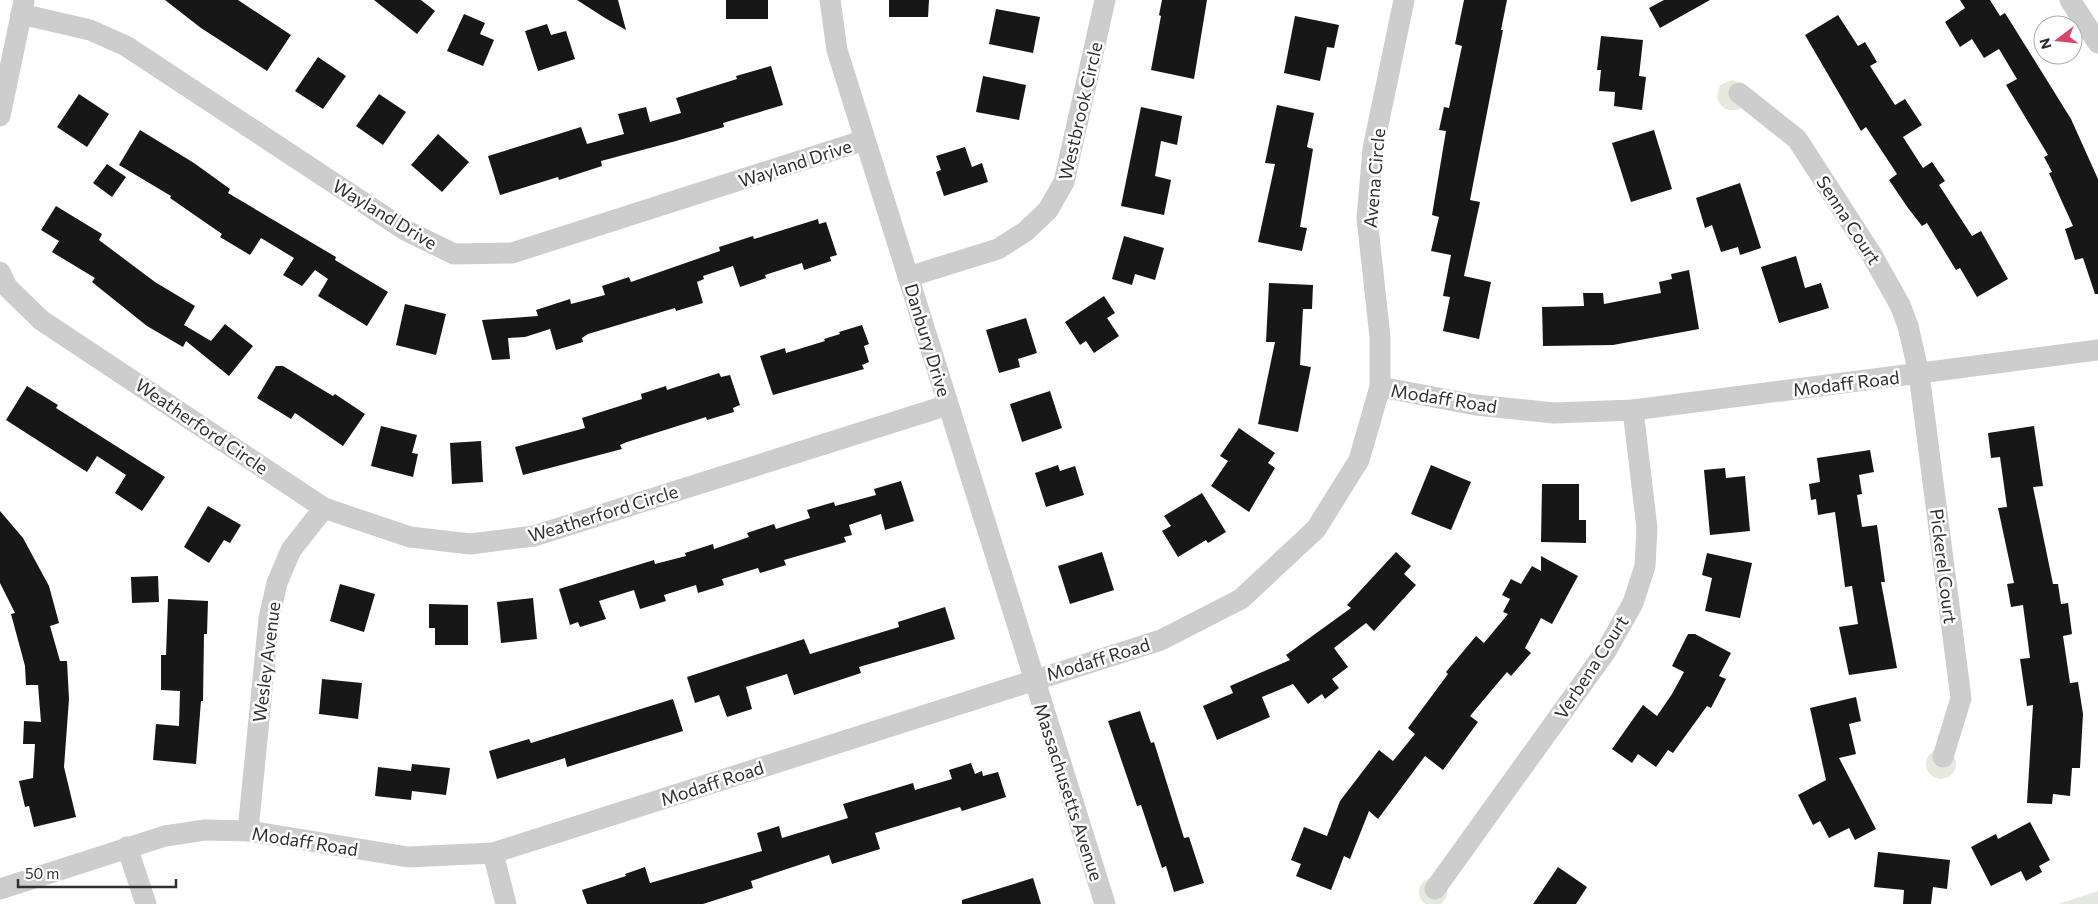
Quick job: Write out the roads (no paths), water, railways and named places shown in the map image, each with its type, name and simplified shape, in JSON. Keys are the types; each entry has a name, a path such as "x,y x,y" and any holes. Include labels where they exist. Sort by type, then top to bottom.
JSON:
{"street":[{"name":"Danbury Drive","path":"830,0 837,50 1034,679"},
{"name":"Westbrook Circle","path":"908,277 998,248 1026,231 1048,210 1064,182 1078,129 1105,0"},
{"name":"Avena Circle","path":"1380,387 1380,337 1367,218 1373,149 1404,0"},
{"path":"2070,0 2098,44"},
{"name":"Wayland Drive","path":"22,7 90,30 126,46 405,230 454,254 512,253 865,140"},
{"path":"0,116 22,7"},
{"name":"Senna Court","path":"1739,93 1796,139 1872,254 1900,305 1908,326 1919,374"},
{"name":"Weatherford Circle","path":"0,272 7,287 41,320 324,508 410,537 470,544 534,536 948,405"},
{"name":"Modaff Road","path":"0,889 165,836 205,830 248,831 408,857 493,853 1161,640 1241,599 1316,529 1359,460 1380,387 1476,405 1554,413 1633,410 2098,350"},
{"name":"Pickerel Court","path":"1919,374 1961,698 1943,757"},
{"name":"Verbena Court","path":"1434,889 1606,651 1633,603 1645,566 1646,528 1633,410"},
{"name":"Wesley Avenue","path":"248,831 269,618 277,583 291,550 324,508"},
{"name":"Massachusetts Avenue","path":"1034,679 1105,904"},
{"path":"127,847 146,904"},
{"path":"493,853 506,904"}]}
